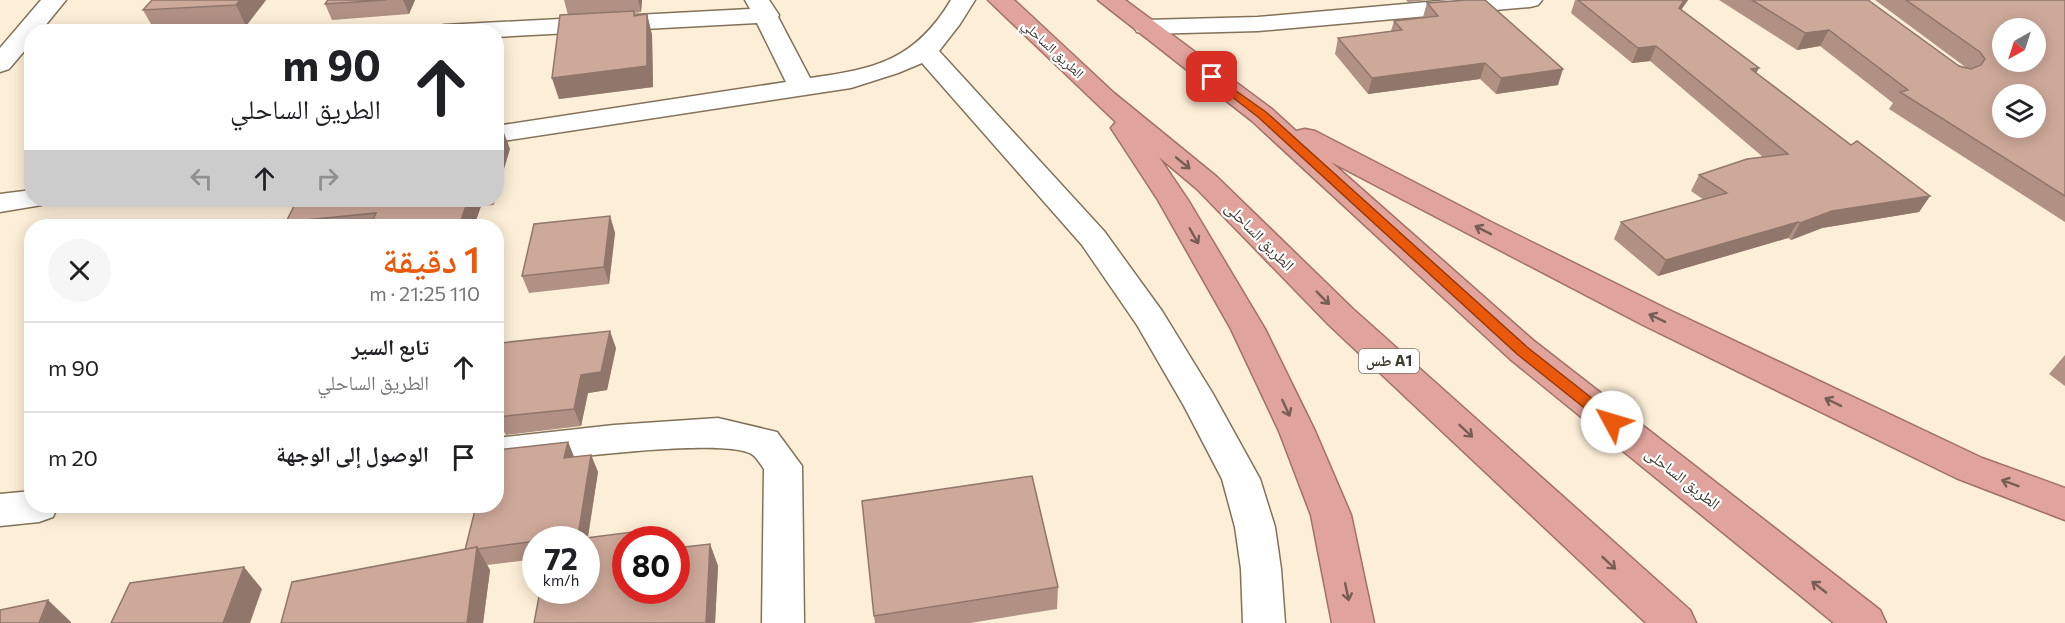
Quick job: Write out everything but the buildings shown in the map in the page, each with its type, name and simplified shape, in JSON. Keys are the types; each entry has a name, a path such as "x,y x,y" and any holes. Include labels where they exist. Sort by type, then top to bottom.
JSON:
{"highway":[{"name":"الطريق الساحلي","path":"1000,0 1105,99"},
{"path":"1110,0 1262,115 1493,236 1666,322 1969,468 2065,504"},
{"path":"1105,99 1173,200 1248,329 1273,380 1297,431 1331,515 1353,623"},
{"name":"الطريق الساحلى","path":"1105,99 1208,183 1341,317 1675,623"},
{"name":"الطريق الساحلى","path":"1262,115 1522,350 1865,623"}],"street":[{"path":"37,24 54,0"},
{"path":"504,133 851,80 894,67 927,51 949,26 963,0"},
{"path":"1146,27 1258,24 1530,0"},
{"path":"504,27 762,7 802,88"},
{"path":"14,57 24,43"},
{"path":"927,51 974,108 1093,238 1150,319 1200,403 1241,478 1250,508 1262,569 1264,623"},
{"path":"0,203 24,200"},
{"path":"504,451 614,439 718,432 764,442 783,466 783,623"},
{"path":"0,510 24,508"}],"route":[{"path":"1212,77 1262,115 1522,350 1612,422"}]}
